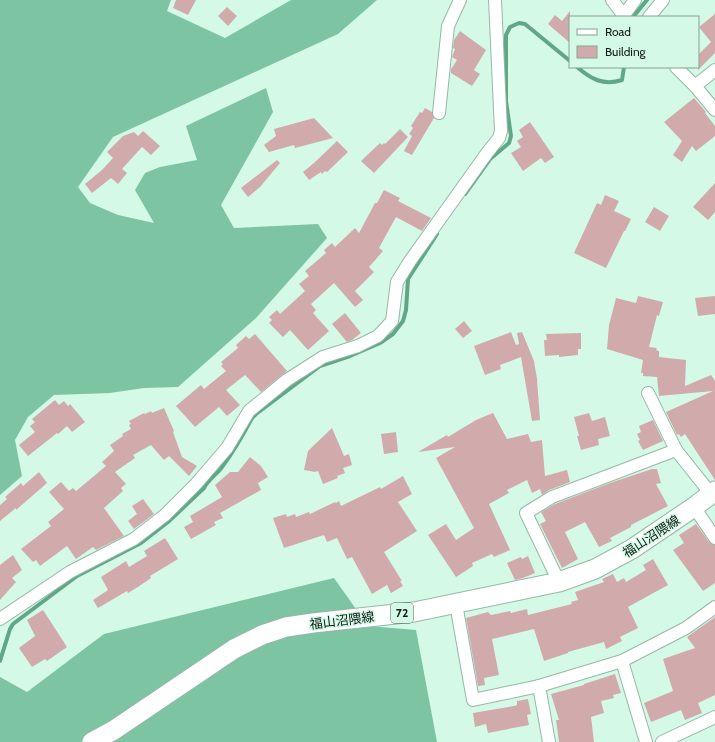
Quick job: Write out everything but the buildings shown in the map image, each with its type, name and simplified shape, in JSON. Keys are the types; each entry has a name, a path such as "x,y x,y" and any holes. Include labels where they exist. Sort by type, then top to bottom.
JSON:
{"main road":[{"name":"福山沼隈線","path":"92,742 114,730 234,649 262,635 286,627 414,612 558,582 595,569 632,549 694,507 713,492"}],"street":[{"path":"438,113 448,26 460,0"},
{"path":"0,619 70,572 134,539 165,515 196,484 227,448 249,411 287,380 313,362 323,357 358,346 378,336 392,321 397,282 415,254 499,138 501,130 495,0"},
{"path":"612,0 624,16 635,0"},
{"path":"650,16 663,0"},
{"path":"677,68 695,86 715,110"},
{"path":"695,86 715,70"},
{"path":"648,393 676,450 713,492"},
{"path":"558,582 526,513 552,497 676,450"},
{"path":"694,507 715,538"},
{"path":"456,604 473,700 539,686 622,661 686,628 715,607"},
{"path":"622,661 646,742"},
{"path":"539,686 549,742"},
{"path":"662,742 715,717"}],"green space":[{"path":"0,0 171,0 167,11 225,38 291,0 377,0 338,34 113,137 78,187 90,203 118,215 154,223 135,190 145,173 160,167 197,160 186,126 266,88 273,112 221,205 234,228 318,224 327,238 256,318 178,387 144,388 110,393 54,395 28,417 15,440 22,476 0,495"},
{"path":"334,578 368,626 416,630 437,742 0,742 0,677 27,692 104,634"}],"waterway":[{"path":"634,16 647,0"},
{"path":"465,194 490,159 509,143 511,136 506,101 506,35 510,27 519,23 525,24 569,60"},
{"path":"578,68 592,78 603,82 615,82 622,80 624,68"},
{"path":"0,661 13,624 77,576 141,543 168,522 204,488 220,470 242,437 252,418 256,414 320,366 350,356 380,343 393,334 403,321 406,310 408,279 437,234"}]}
